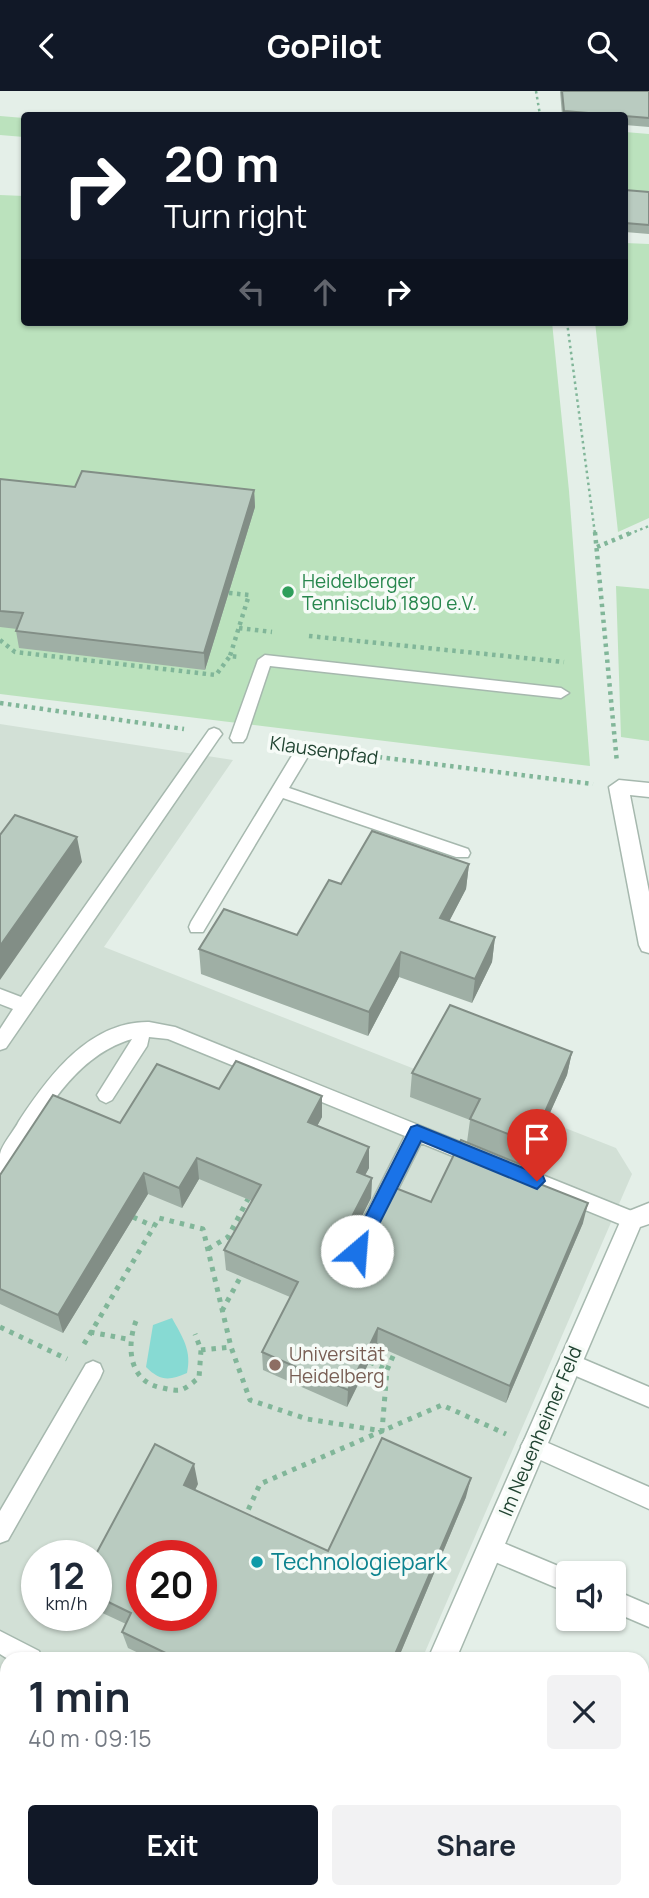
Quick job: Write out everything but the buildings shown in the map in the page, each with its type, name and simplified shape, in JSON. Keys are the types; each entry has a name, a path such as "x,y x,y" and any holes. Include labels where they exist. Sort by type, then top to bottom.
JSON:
{"street":[{"path":"648,939 620,787 649,790"},
{"name":"Im Neuenheimer Feld","path":"445,1652 569,1363 641,1217"}],"lane":[{"path":"238,737 265,660 561,692"},
{"path":"0,1043 214,734"},
{"path":"197,927 305,748"},
{"path":"280,791 462,853"},
{"path":"0,996 25,1006"},
{"path":"106,1095 141,1041 138,1030"},
{"path":"0,1167 76,1059 106,1040 138,1030 169,1032 417,1132 641,1217"},
{"path":"357,1251 417,1132"},
{"path":"569,1363 649,1397"},
{"path":"0,1532 84,1366"},
{"path":"532,1446 649,1498"},
{"path":"489,1548 556,1576"},
{"path":"626,1606 649,1616"},
{"path":"0,1642 18,1652"}],"path":[{"path":"536,91 540,112"},
{"path":"568,326 597,547 620,787"},
{"path":"597,547 649,526"},
{"path":"0,640 15,652 216,675 230,656 249,595 229,593"},
{"path":"239,628 279,633"},
{"path":"306,635 564,662"},
{"path":"230,656 265,660"},
{"path":"0,703 214,734"},
{"name":"Klausenpfad","path":"305,748 620,787"},
{"path":"208,1249 228,1237 248,1199"},
{"path":"134,1217 153,1226"},
{"path":"80,1352 159,1218 203,1230 222,1312 250,1400 307,1419 382,1431"},
{"path":"222,1312 241,1276"},
{"path":"136,1321 127,1339 133,1367 153,1386 180,1390 199,1378 201,1350 195,1334"},
{"path":"0,1327 84,1366"},
{"path":"90,1332 127,1339"},
{"path":"201,1350 232,1347"},
{"path":"382,1431 387,1370 394,1354"},
{"path":"370,1362 387,1370"},
{"path":"240,1529 260,1484 442,1405 532,1446"}],"shaded area":[{"name":"Universität Heidelberg","path":"0,724 233,760 104,947 616,1148 632,1174 425,1652 0,1652"}],"green space":[{"path":"0,116 21,118 21,137 0,135"},
{"path":"628,132 649,134 649,195 628,193"},
{"name":"Heidelberger Tennisclub 1890 e.V.","path":"0,195 21,196 21,326 552,326 569,491 590,766 0,694"},
{"path":"628,243 649,244 649,518 618,532 595,326 628,326"},
{"path":"616,586 649,589 649,741 621,737"}],"water":[{"path":"172,1318 186,1345 188,1365 187,1373 165,1378 146,1367 153,1325"}],"place":[{"name":"Heidelberger Tennisclub 1890 e.V.","path":"288,592"},
{"name":"Universität Heidelberg","path":"275,1365"},
{"name":"Technologiepark","path":"257,1562"}],"route":[{"path":"357,1251 417,1132 537,1181"}]}
